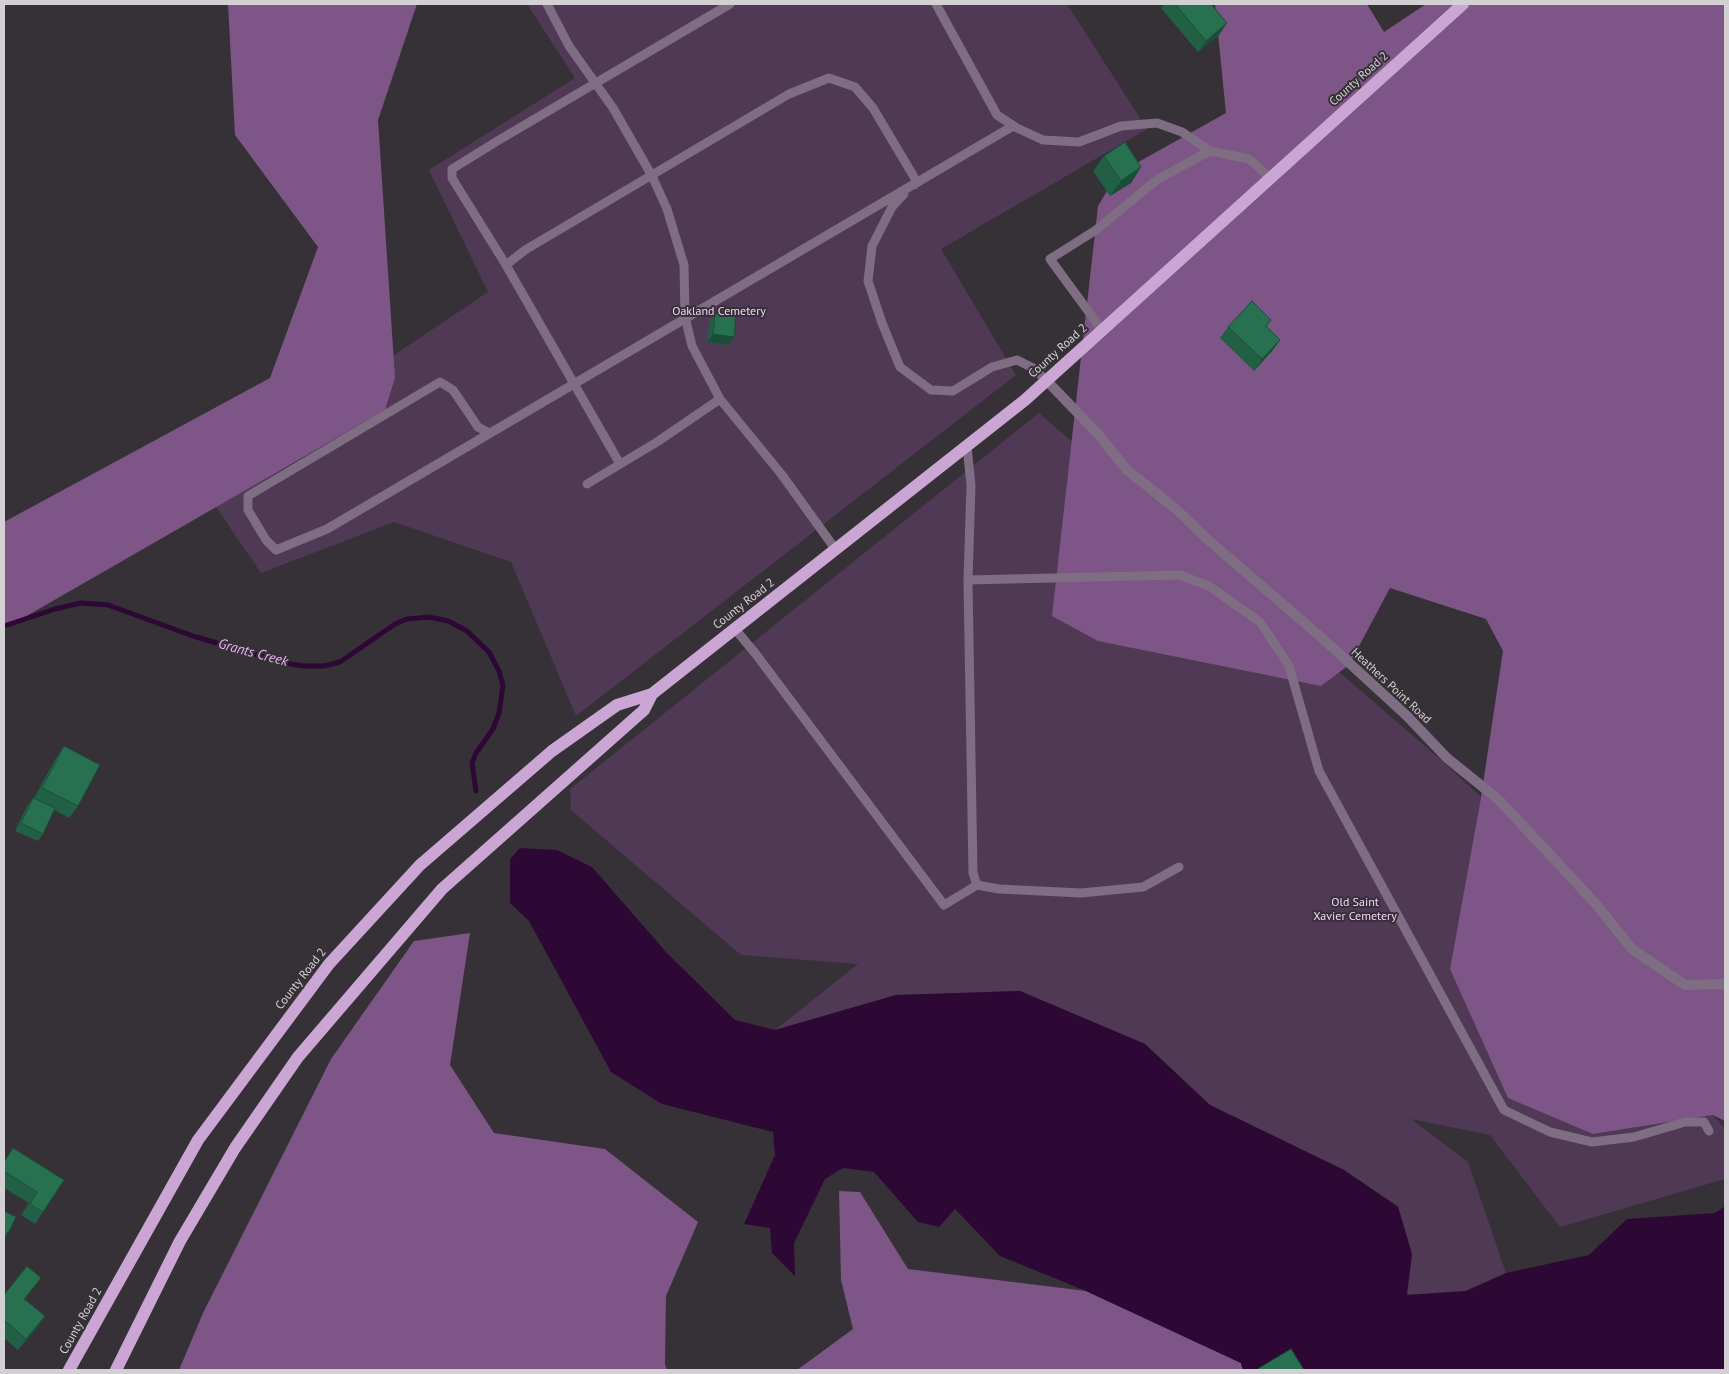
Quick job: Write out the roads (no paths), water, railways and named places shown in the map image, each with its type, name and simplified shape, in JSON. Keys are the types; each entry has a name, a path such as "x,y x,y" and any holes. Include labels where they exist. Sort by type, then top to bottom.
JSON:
{"main road":[{"name":"County Road 2","path":"69,1370 198,1140 329,964 420,866 552,751 618,705 652,694 967,447 1102,330 1462,4"},
{"name":"County Road 2","path":"116,1370 185,1232 235,1148 298,1057 442,889 644,710 652,694"}],"street":[{"name":"Heathers Point Road","path":"1046,380 1098,434 1127,470 1176,510 1321,637 1407,716 1447,758 1499,800 1595,903 1632,949 1685,985 1725,984"}],"lane":[{"path":"547,4 569,46 613,108 652,176 667,209 684,264 685,318 692,346 720,399 782,475 836,550"},
{"path":"620,464 506,264 452,178 452,169 730,4"},
{"path":"938,5 997,115 1013,126 1043,140 1079,142 1121,126 1157,123 1182,132 1210,151 1249,159 1270,178"},
{"path":"506,264 525,250 789,94 829,78 855,87 873,108 917,182"},
{"path":"490,433 478,427 453,390 440,382 248,496 248,510 266,540 276,550 327,529 1013,126"},
{"path":"1102,330 1050,259 1096,230 1158,179 1210,151"},
{"path":"917,182 892,207 872,246 868,281 882,323 900,367 931,390 953,391 992,367 1017,360 1033,368 1046,380"},
{"path":"586,484 657,442 720,399"},
{"path":"967,447 971,485 968,580 973,872 977,886"},
{"path":"968,580 1180,575 1209,586 1260,622 1289,666 1319,771 1504,1110 1550,1132 1592,1142 1634,1137 1685,1122 1704,1122 1708,1131"},
{"path":"735,629 944,905 977,886 1000,889 1081,892 1143,887 1179,867"}],"waterway":[{"name":"Grants Creek","path":"4,626 55,609 81,603 108,605 193,636 284,663 324,666 340,662 395,624 407,619 429,617 448,621 467,631 489,652 499,671 503,686 499,713 493,729 476,753 472,763 476,791"}],"park label":[{"name":"Oakland Cemetery","path":"719,312"},
{"name":"Old Saint Xavier Cemetery","path":"1355,910"}]}
